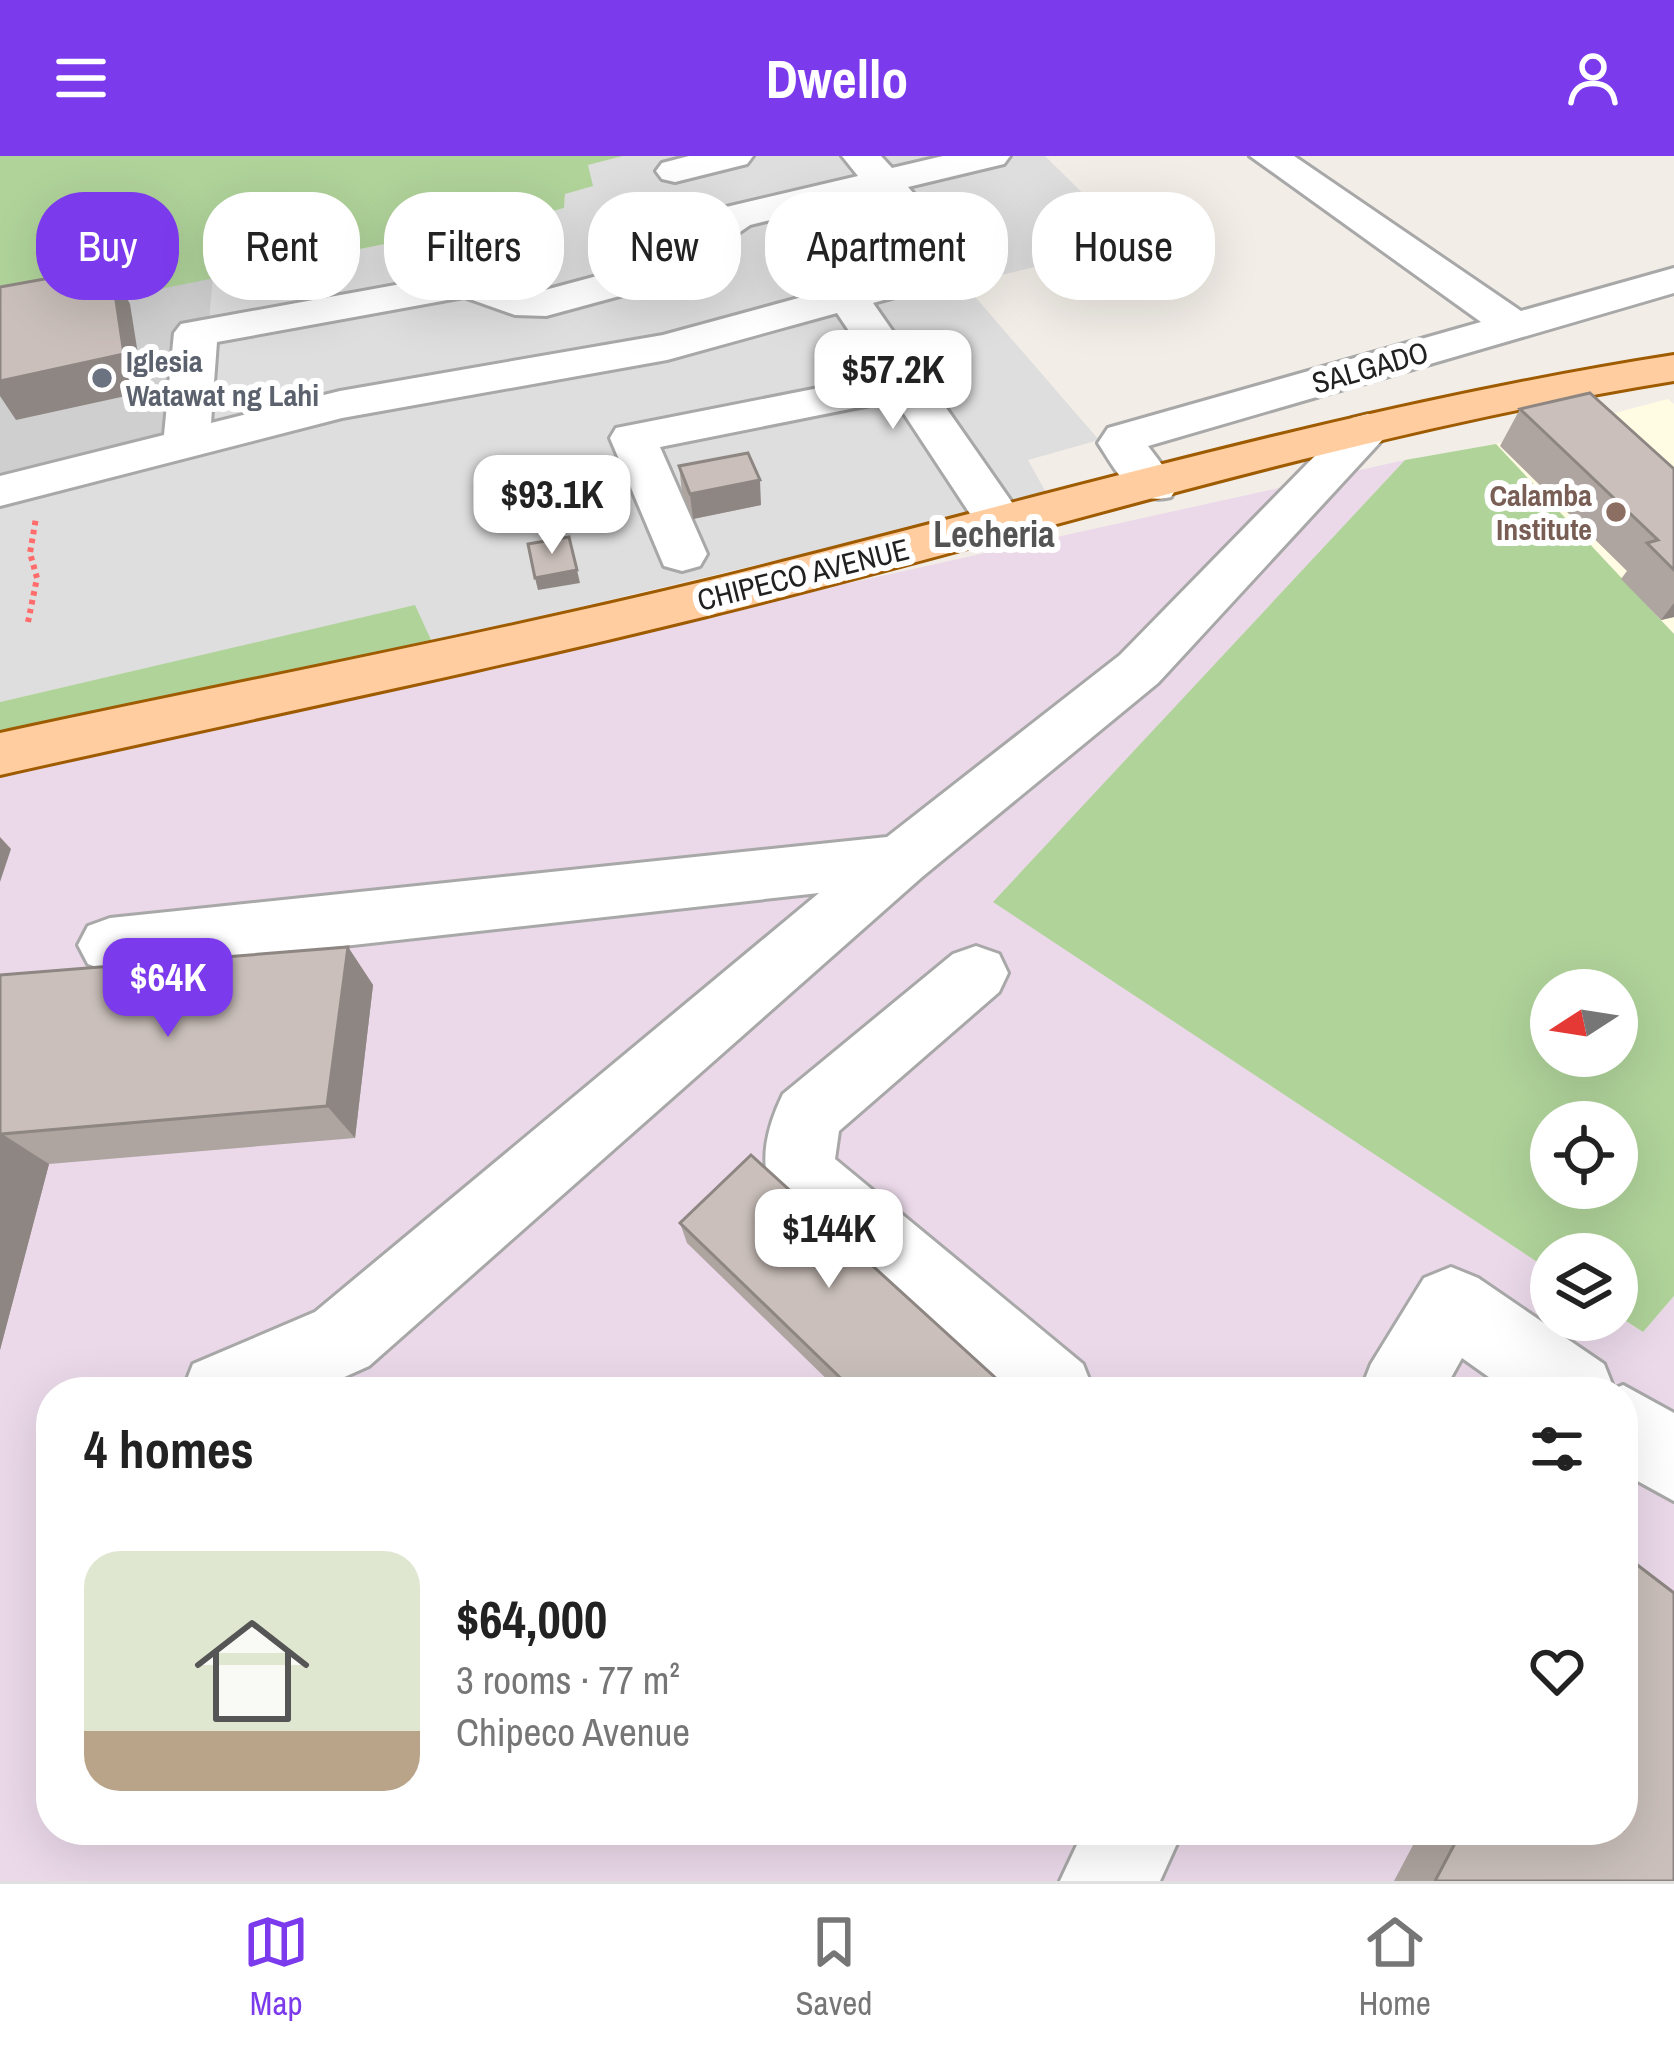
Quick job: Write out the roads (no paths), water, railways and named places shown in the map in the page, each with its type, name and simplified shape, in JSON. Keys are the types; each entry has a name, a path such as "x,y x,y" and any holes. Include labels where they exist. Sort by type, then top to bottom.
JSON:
{"main road":[{"name":"CHIPECO AVENUE","path":"0,754 705,599 1368,428 1548,388 1674,368"}],"street":[{"path":"675,171 734,156"},
{"path":"171,449 196,333 467,284 515,302 546,303 612,286 693,246 736,216 873,169 992,156"},
{"path":"1269,156 1515,326"},
{"path":"873,169 892,192"},
{"name":"SALGADO","path":"1154,486 1121,442 1125,438 1674,280"},
{"path":"21,486 340,406 667,347 833,300"},
{"path":"850,300 1002,524"},
{"path":"682,554 633,438 910,384"},
{"path":"255,1377 342,1339 901,860 1139,668 1368,428"},
{"path":"0,449 71,439 171,449"},
{"path":"110,945 901,860"},
{"path":"976,974 807,1116 798,1172 1037,1377"},
{"path":"1408,1377 1451,1304 1555,1377"},
{"path":"1638,1437 1674,1462"},
{"path":"1107,1881 1129,1845"}],"place":[{"name":"Iglesia Watawat ng Lahi","path":"102,378"},
{"name":"Calamba Institute","path":"1616,512"}],"district":[{"name":"Lecheria","path":"994,534"}]}
